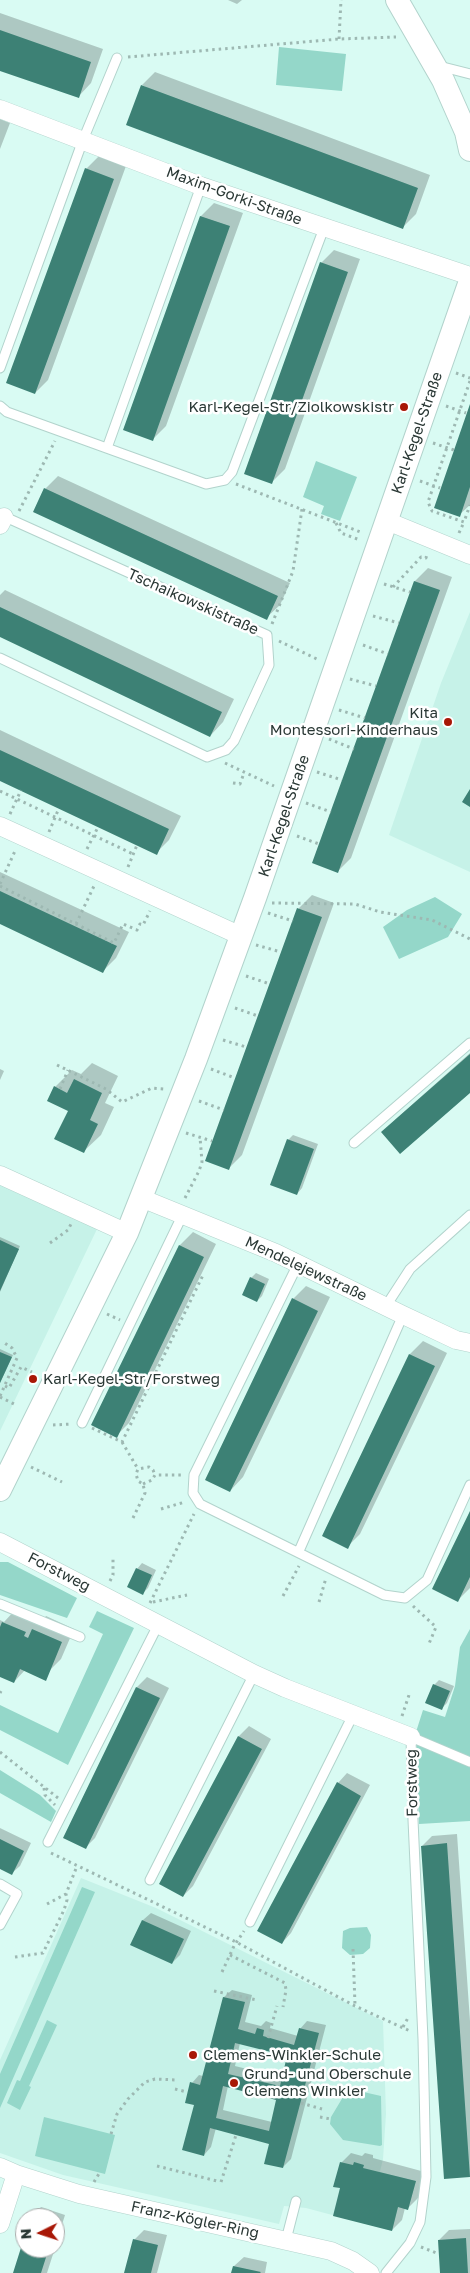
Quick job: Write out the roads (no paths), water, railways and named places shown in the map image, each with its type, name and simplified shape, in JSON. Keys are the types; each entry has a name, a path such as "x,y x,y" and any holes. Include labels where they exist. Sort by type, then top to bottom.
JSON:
{"street":[{"path":"397,0 456,107 466,132 470,150"},
{"name":"Maxim-Gorki-Straße","path":"0,109 201,186 470,276"},
{"name":"Karl-Kegel-Straße","path":"0,1490 126,1233 196,1059 249,940 387,521 470,282"},
{"path":"387,521 470,555"},
{"path":"2,827 249,940"},
{"path":"0,1175 126,1233"},
{"name":"Mendelejewstraße","path":"141,1198 298,1264 456,1340 470,1343"},
{"name":"Forstweg","path":"0,1542 104,1596 150,1615 254,1674 352,1715 404,1734"},
{"name":"Franz-Kögler-Ring","path":"0,2224 8,2171 79,2194 331,2251 353,2261 370,2273"}],"lane":[{"path":"0,368 83,140 117,58"},
{"path":"434,65 470,74"},
{"path":"107,448 201,186"},
{"path":"0,406 7,412 206,484 225,480 232,472 324,228"},
{"name":"Tschaikowskistraße","path":"0,658 207,757 226,750 234,741 269,665 267,635 4,519"},
{"path":"354,1144 470,1043"},
{"path":"82,1423 180,1213"},
{"path":"386,1306 410,1270 470,1215"},
{"path":"298,1264 194,1475 193,1494 198,1501 384,1595 405,1598 427,1580 470,1485"},
{"path":"302,1553 403,1315"},
{"path":"0,1604 80,1637"},
{"path":"48,1842 150,1615"},
{"path":"150,1880 254,1674"},
{"path":"250,1922 352,1715"},
{"path":"404,1734 470,1762"},
{"name":"Forstweg","path":"386,2273 410,2243 420,2222 426,2177 423,2039 413,1820 404,1734"},
{"path":"0,1884 17,1894 0,1925"},
{"path":"286,2240 296,2201"}],"place":[{"name":"Karl-Kegel-Str/Ziolkowskistr","path":"404,407"},
{"name":"Kita Montessori-Kinderhaus","path":"448,722"},
{"name":"Karl-Kegel-Str/Forstweg","path":"33,1379"},
{"name":"Clemens-Winkler-Schule","path":"193,2055"},
{"name":"Grund- und Oberschule Clemens Winkler","path":"234,2083"}]}
